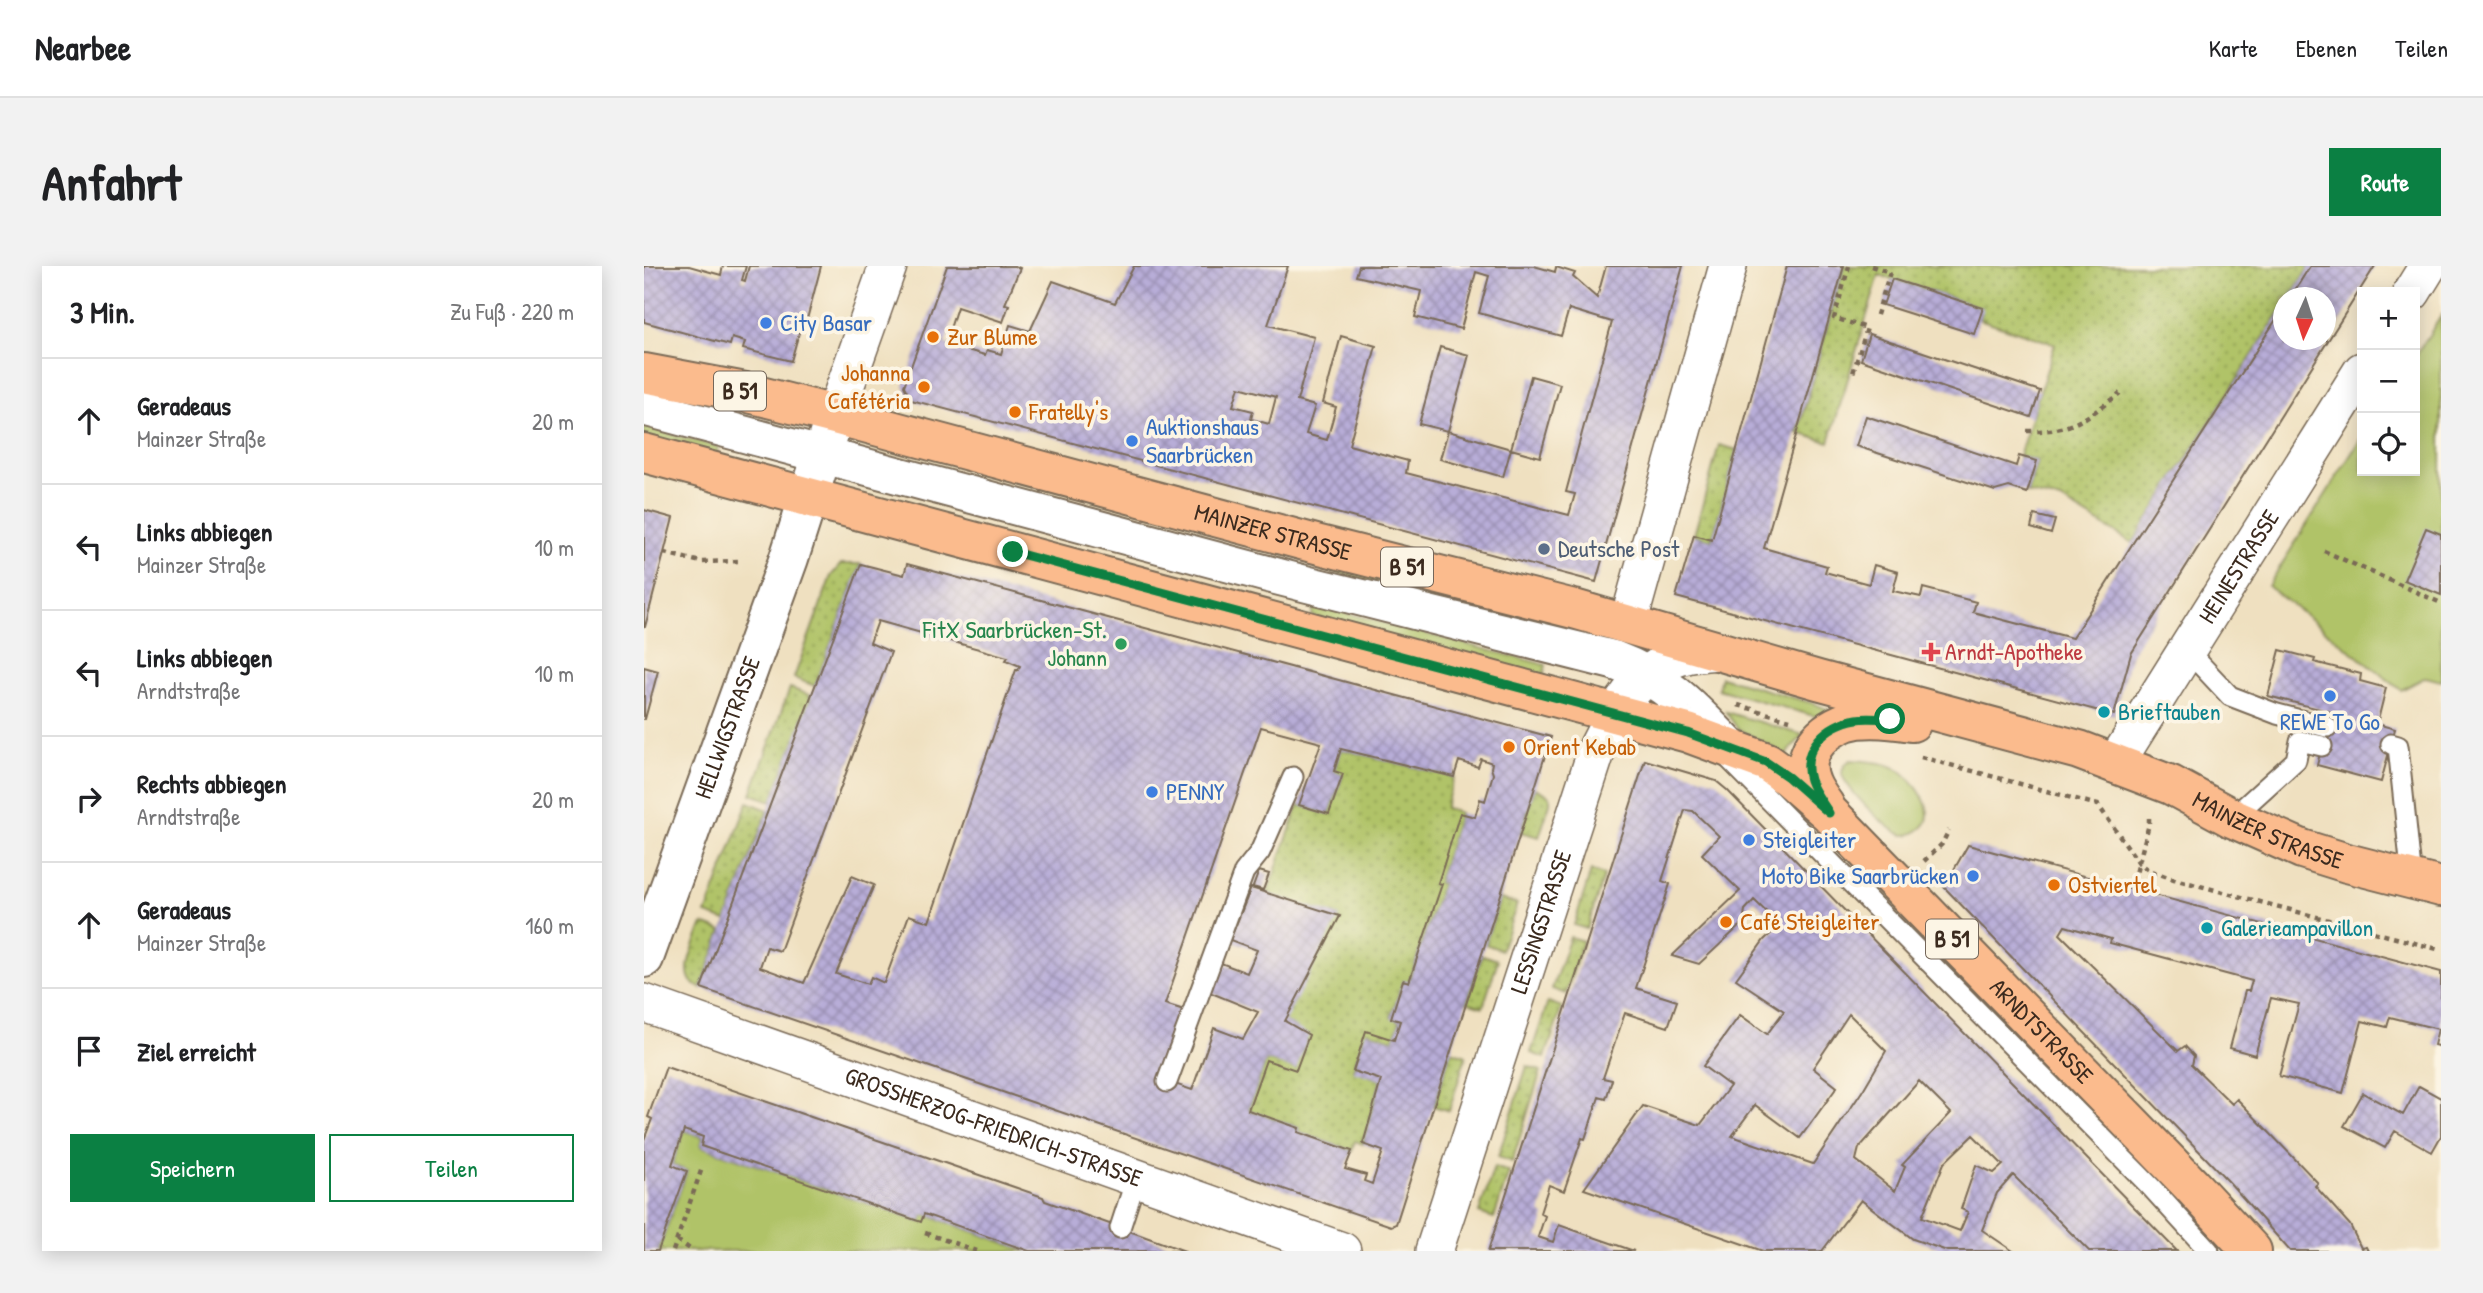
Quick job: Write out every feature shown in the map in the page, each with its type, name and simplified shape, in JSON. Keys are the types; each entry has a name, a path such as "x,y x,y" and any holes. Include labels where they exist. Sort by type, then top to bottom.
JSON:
{"main road":[{"name":"MAINZER STRASSE","path":"644,373 745,392 822,456 1749,755"},
{"name":"MAINZER STRASSE","path":"644,453 822,456 1316,544 1628,624 2079,750 2171,785 2232,818 2302,849 2427,884"},
{"name":"MAINZER STRASSE","path":"1820,798 1807,769 1808,756 1815,743 1834,726 1857,719 1912,722 2075,763 2108,762"},
{"name":"ARNDTSTRASSE","path":"1749,755 1766,762 1820,798 2252,1251"}],"street":[{"path":"822,456 888,266"},
{"path":"1628,624 1728,266"},
{"path":"2415,287 2428,266"},
{"name":"HEINESTRASSE","path":"2108,762 2187,650 2357,379"},
{"name":"HELLWIGSTRASSE","path":"645,954 789,558 822,456"},
{"name":"LESSINGSTRASSE","path":"1434,1251 1597,749 1615,713 1650,675 1674,658 1718,651"},
{"name":"GROSSHERZOG-FRIEDRICH-STRASSE","path":"644,1003 1342,1251"}],"lane":[{"path":"644,399 822,456"},
{"path":"644,416 822,456 1616,651 1650,675 1688,692 2232,1251"},
{"path":"2187,650 2231,696 2277,714 2303,731 2324,737"},
{"path":"1650,675 1709,740 2140,1177 2209,1251"},
{"path":"2232,818 2295,760 2303,731"},
{"path":"2391,744 2399,746 2393,766 2427,884"},
{"path":"1167,1082 1244,872 1260,852 1293,777"},
{"path":"1120,1228 1136,1179"}],"path":[{"path":"1849,266 1834,318 1867,328 1853,373"},
{"path":"1871,266 1890,272 1876,318"},
{"path":"2027,431 2052,431 2070,426 2092,415 2120,393"},
{"path":"2324,551 2441,603"},
{"path":"664,553 701,562 741,561"},
{"path":"1734,704 1797,722"},
{"path":"1918,757 2098,805 2139,863 2148,870 2441,950"},
{"path":"2134,881 2149,824 2149,810"},
{"path":"1921,863 1934,854 1949,830"},
{"path":"673,1251 702,1168"},
{"path":"925,1233 977,1251"},
{"path":"677,1240 693,1251"}],"green space":[{"path":"1844,266 2310,266 2296,287 2273,287 2273,323 2133,543 2061,500 2027,493 2037,461 2019,456 2055,344 1979,319 1982,308 1879,275 1829,442 1798,433"},
{"path":"2441,316 2441,681 2426,677 2401,690 2268,586 2357,445 2357,476 2420,476 2420,349"},
{"path":"644,427 719,447 716,457 644,438"},
{"path":"1719,445 1737,450 1712,540 1694,535"},
{"path":"1325,562 1557,622 1555,632 1323,570"},
{"path":"841,564 861,564 815,686 794,678 831,576"},
{"path":"1315,605 1546,665 1543,677 1312,616"},
{"path":"1721,677 1829,710 1821,718 1718,689"},
{"path":"790,688 812,696 772,801 751,794"},
{"path":"1726,712 1803,735 1786,755 1737,728"},
{"path":"1341,749 1454,777 1445,808 1460,813 1438,883 1442,884 1409,982 1403,981 1391,1017 1400,1021 1394,1040 1366,1031 1353,1070 1381,1080 1363,1144 1355,1141 1352,1151 1298,1132 1299,1128 1248,1110 1266,1060 1296,1069 1285,1021 1267,893 1299,805 1329,814 1343,775 1334,771"},
{"path":"1851,760 1885,764 1903,773 1924,801 1928,817 1925,824 1916,832 1904,835 1878,818 1844,778 1843,768"},
{"path":"1535,788 1550,796 1539,837 1521,832"},
{"path":"748,802 768,810 726,921 706,914"},
{"path":"1591,871 1604,875 1587,929 1574,925"},
{"path":"1500,899 1517,904 1501,950 1485,944"},
{"path":"703,924 722,931 701,988 693,983 688,969 692,950"},
{"path":"1570,937 1583,941 1566,994 1552,989"},
{"path":"1482,955 1498,960 1483,1007 1467,1002"},
{"path":"1548,1002 1562,1007 1545,1058 1531,1053"},
{"path":"1451,1051 1466,1056 1449,1111 1434,1106"},
{"path":"1527,1066 1541,1071 1512,1162 1498,1157"},
{"path":"684,1130 703,1137 701,1146 921,1222 924,1214 1028,1251 658,1251 687,1171 672,1165"},
{"path":"1494,1167 1509,1172 1494,1218 1479,1213"}],"building":[{"path":"644,266 689,266 721,275 723,266 746,266 742,280 745,281 749,266 821,266 806,323 802,322 791,361 743,349 745,342 732,338 730,345 644,322"},
{"path":"947,266 1020,268 1005,304 1009,305 1003,322 957,307 945,344 985,355 987,350 1001,354 1010,325 1030,331 1053,281 1115,303 1134,266 1288,266 1268,325 1314,337 1297,401 1315,406 1306,434 1327,440 1336,407 1323,403 1341,336 1376,346 1349,445 1408,461 1406,473 1569,515 1575,494 1566,492 1612,322 1569,309 1561,336 1479,313 1489,276 1476,272 1461,329 1415,317 1421,291 1356,276 1359,266 1534,266 1555,272 1556,267 1575,273 1573,277 1597,298 1606,266 1683,266 1596,582 911,400 904,386","holes":["1239,387 1276,397 1269,424 1251,419 1253,411 1233,406"]},
{"path":"1787,266 1844,266 1764,548 1827,566 1825,572 1869,584 1874,565 1898,572 1893,591 1921,597 1923,588 1976,602 1973,612 2072,638 2273,324 2273,350 2322,350 2131,654 2114,715 1676,597 1694,535 1712,540"},
{"path":"2310,266 2375,266 2362,287 2357,287 2357,295 2336,328 2336,287 2297,287"},
{"path":"1892,279 1983,308 1974,334 1883,305"},
{"path":"1869,334 2040,391 2031,417 1861,360"},
{"path":"1440,347 1469,355 1448,431 1419,424"},
{"path":"1531,376 1560,384 1540,457 1511,449"},
{"path":"1866,416 2016,466 2019,456 2037,461 2027,493 2009,487 1995,491 1856,446"},
{"path":"1448,431 1511,449 1503,477 1440,459"},
{"path":"644,510 673,518 645,627 644,627"},
{"path":"2034,515 2055,520 2051,534 2031,528"},
{"path":"2426,528 2441,534 2441,595 2404,580"},
{"path":"861,564 904,575 907,564 1551,737 1396,1224 1391,1226 701,988","holes":["878,621 1008,657 1006,660 1020,666 1016,670 929,922 909,915 884,983 871,977 868,984 836,974 874,885 852,876 804,983 760,967 767,947 780,951 891,652 870,643","1261,727 1321,743 1299,805 1329,814 1343,774 1334,771 1341,749 1454,777 1459,761 1478,767 1481,759 1492,763 1493,774 1485,801 1480,799 1475,817 1460,813 1438,883 1442,884 1409,982 1403,980 1391,1018 1400,1021 1394,1040 1366,1031 1353,1071 1381,1080 1363,1144 1383,1151 1372,1184 1364,1181 1366,1175 1345,1169 1352,1151 1298,1132 1299,1128 1248,1110 1266,1060 1296,1070 1309,1035 1285,1021 1340,916 1251,888 1230,940 1257,950 1247,973 1221,963 1209,992 1258,1012 1243,1039 1214,1028 1192,1090 1160,1079 1184,1010 1165,1004"]},
{"path":"2280,650 2361,674 2360,681 2386,688 2377,724 2395,729 2381,782 2317,765 2331,712 2268,696"},
{"path":"644,667 658,671 645,719 644,719"},
{"path":"1645,760 1716,781 1727,790 2177,1251 2089,1251 2013,1175 1997,1193 1982,1230 2013,1251 1947,1251 1913,1239 1861,1200 1822,1251 1763,1251 1584,1189 1643,1106 1700,1125 1730,1086 1703,1066 1740,1015 1767,1034 1784,1011 1736,979 1764,940 1780,925 1754,900 1745,910 1743,923 1699,964 1672,956 1740,891 1702,854 1719,836 1693,811 1685,810 1662,881 1670,884 1636,988 1677,1001 1668,1027 1625,1013 1603,1078 1612,1080 1606,1099 1599,1097 1564,1191 1549,1185 1540,1213 1545,1216 1538,1237 1553,1242 1559,1225 1634,1251 1488,1251","holes":["1849,1014 1886,1051 1813,1164 1732,1136 1755,1105 1800,1138 1837,1087 1813,1068","1919,1081 1951,1113 1902,1165 1905,1167 1895,1191 1856,1160 1859,1148","1973,1135 2003,1165 1994,1173 1976,1165 1961,1209 1968,1212 1960,1231 1922,1217 1944,1163"]},
{"path":"1968,845 2441,972 2441,1047 2434,1045 2438,1029 2390,1017 2387,1027 2362,1021 2343,1093 2279,1076 2299,1004 2271,998 2255,1055 2230,1048 2245,991 2249,991 2252,981 2110,943 2111,939 2065,926 2060,934 2178,1051 2185,1046 2194,1056 2192,1065 2232,1104 2237,1099 2242,1104 2318,1183 2315,1186 2350,1225 2361,1248 2366,1247 2368,1251 2290,1251 2229,1182 1944,887"},
{"path":"1259,871 1269,874 1263,890 1253,887"},
{"path":"666,1067 1043,1197 1045,1201 1185,1251 1029,1251 924,1214 921,1222 701,1146 703,1137 684,1130 672,1165 687,1171 658,1251 644,1251 644,1140 652,1119 648,1117"},
{"path":"2419,1086 2441,1098 2441,1136 2432,1152 2395,1131 2385,1148 2344,1126 2363,1093 2403,1115"}],"place":[{"name":"City Basar","path":"766,323"},
{"name":"Zur Blume","path":"933,337"},
{"name":"Johanna Cafétéria","path":"924,387"},
{"name":"Fratelly's","path":"1015,412"},
{"name":"Auktionshaus Saarbrücken","path":"1132,441"},
{"name":"Deutsche Post","path":"1544,549"},
{"name":"FitX Saarbrücken-St. Johann","path":"1121,644"},
{"name":"Arndt-Apotheke","path":"1931,652"},
{"name":"REWE To Go","path":"2330,696"},
{"name":"Brieftauben","path":"2104,712"},
{"name":"Orient Kebab","path":"1509,747"},
{"name":"PENNY","path":"1152,792"},
{"name":"Steigleiter","path":"1749,840"},
{"name":"Moto Bike Saarbrücken","path":"1973,876"},
{"name":"Ostviertel","path":"2054,885"},
{"name":"Café Steigleiter","path":"1726,922"},
{"name":"Galerieampavillon","path":"2207,928"}],"route":[{"path":"1013,552 1688,733 1766,762 1788,777 1829,813 1810,782 1807,769 1808,756 1815,743 1834,726 1857,719 1890,719"}]}
